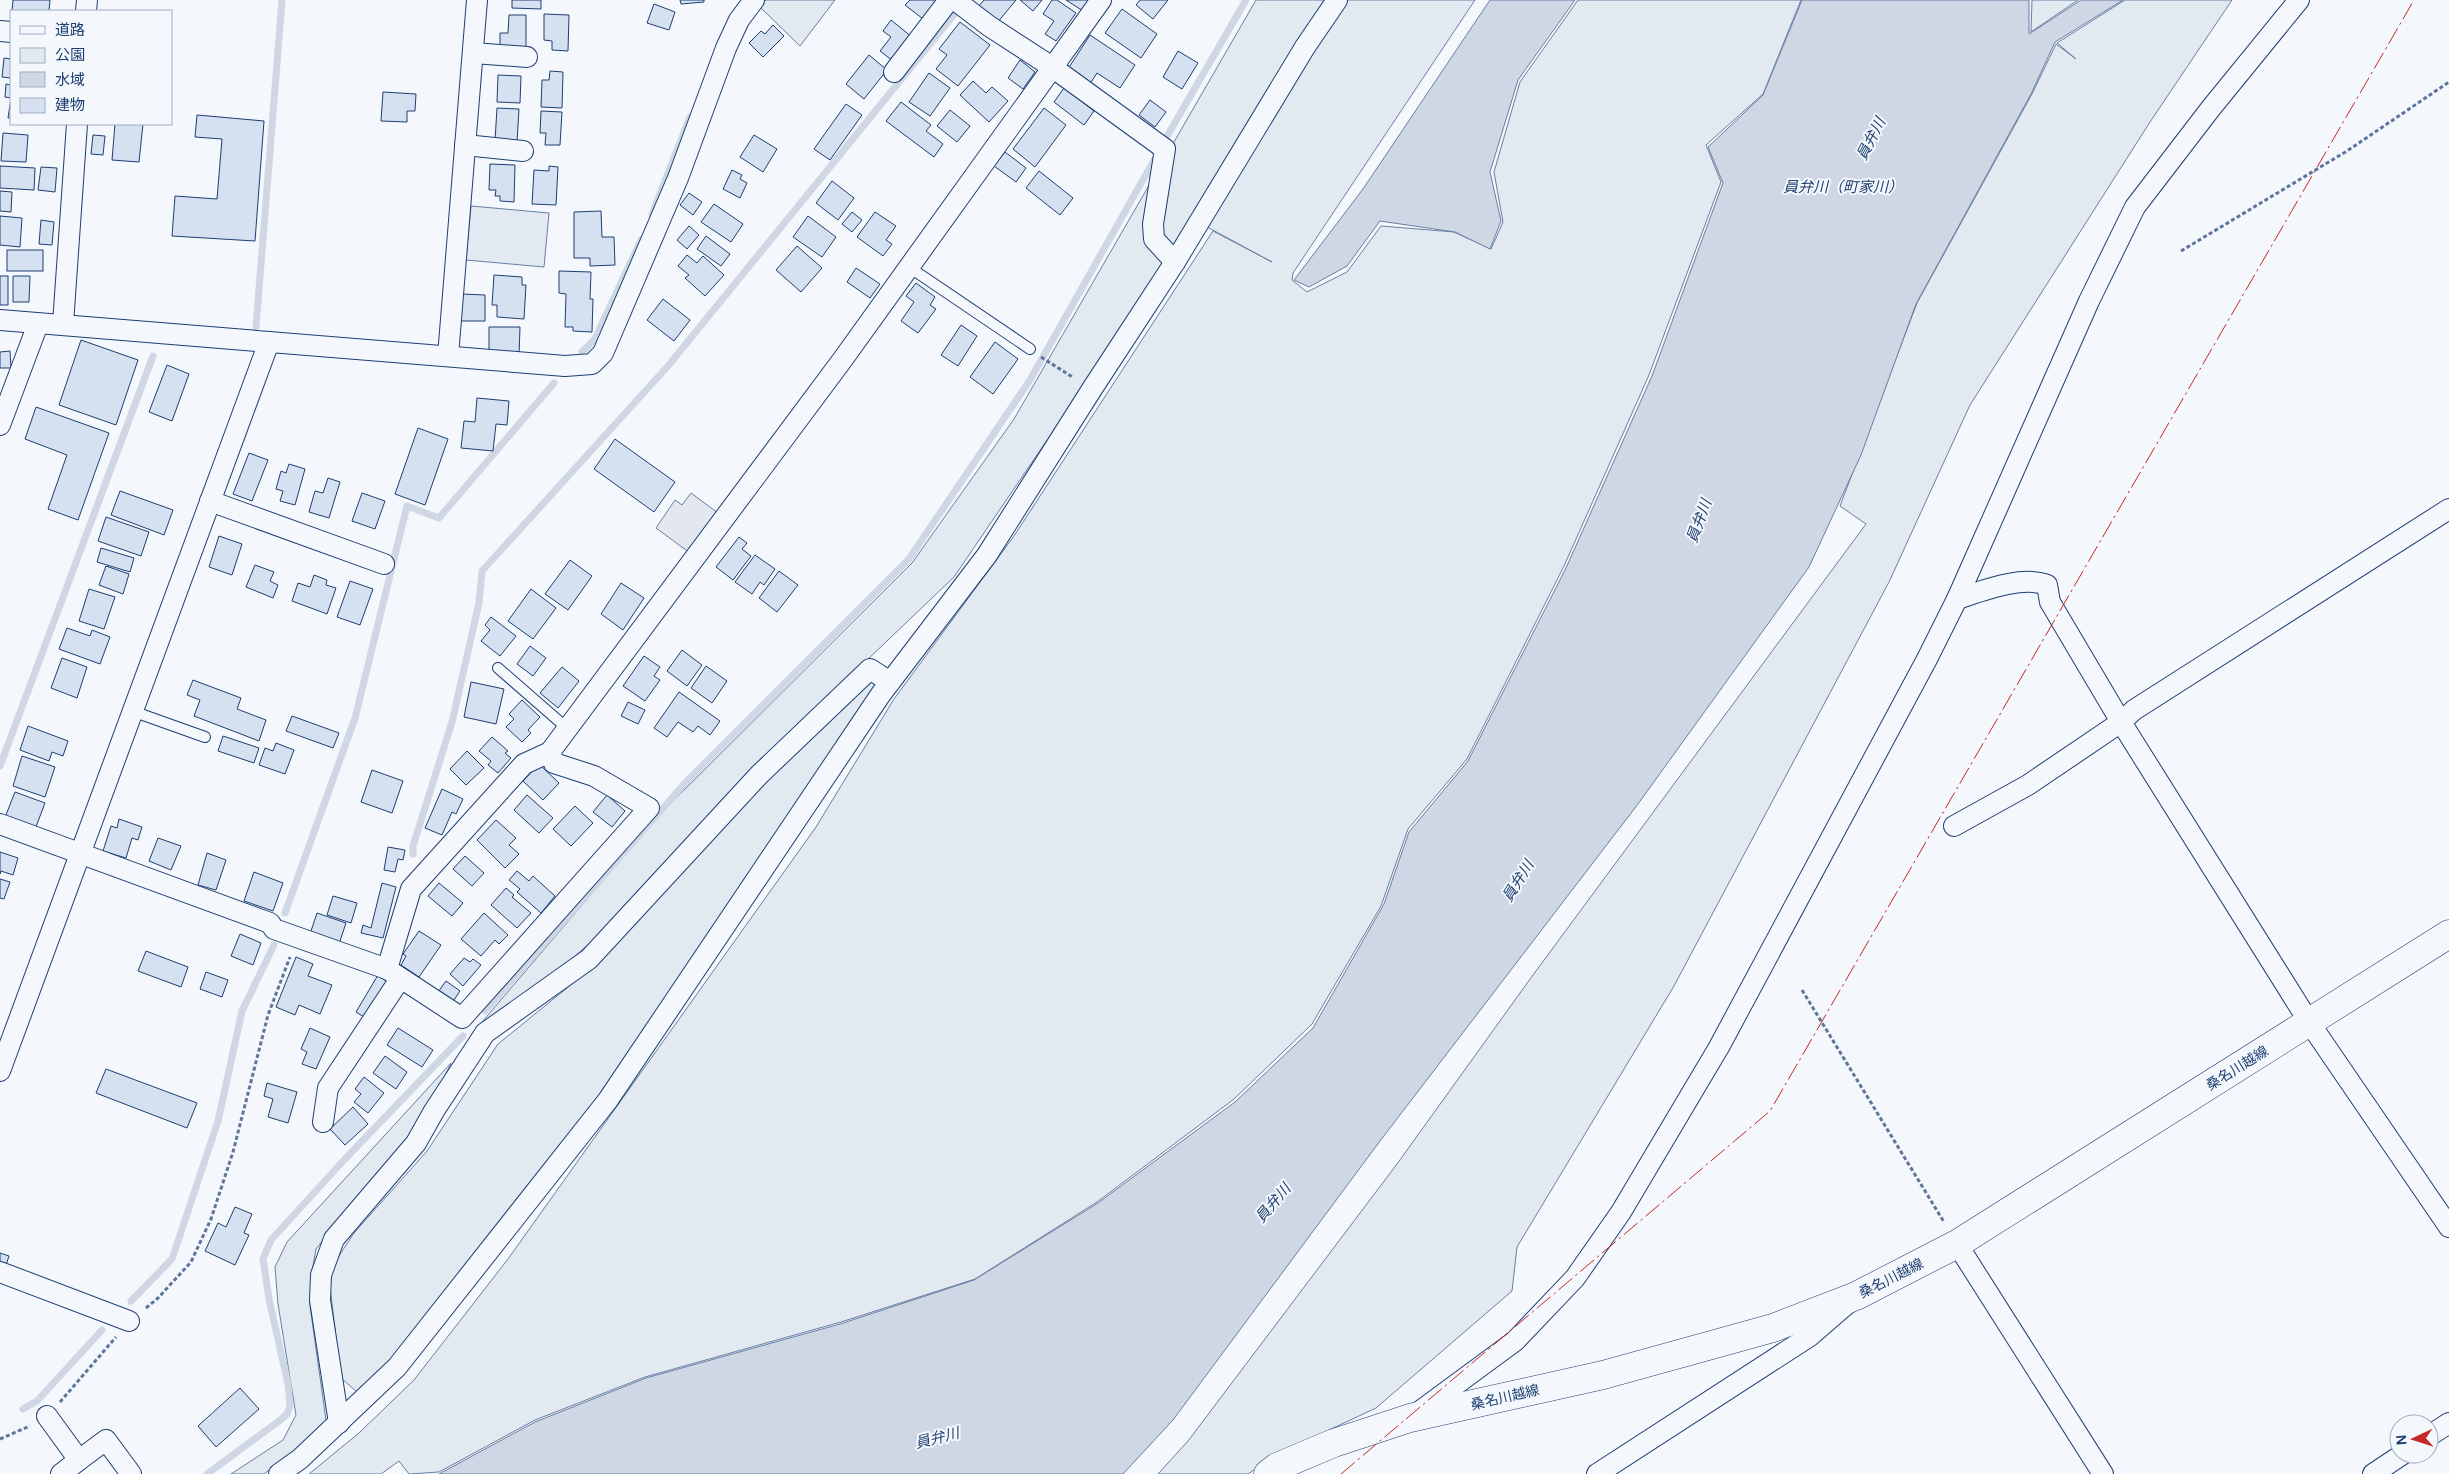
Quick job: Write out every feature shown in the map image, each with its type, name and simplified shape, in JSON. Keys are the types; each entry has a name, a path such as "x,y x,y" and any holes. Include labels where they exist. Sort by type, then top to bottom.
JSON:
{"main road":[{"name":"桑名川越線","path":"1268,1474 1277,1467 1334,1443 1410,1418 1603,1375 1773,1328 1856,1296 1958,1244 2449,934"}],"street":[{"path":"448,356 477,0"},
{"path":"0,320 565,366 592,364 603,353 678,178 726,48 740,20 754,0"},
{"path":"894,72 949,0"},
{"path":"955,0 989,26 1052,67 1160,145 1153,224 1154,239 1175,262"},
{"path":"323,1122 328,1088 394,974 411,889 524,764 550,752 568,729 692,565 909,268 1101,0"},
{"path":"279,1474 300,1459 397,1367 608,1100 890,682 987,555 1175,262 1336,0"},
{"path":"1410,1418 1515,1341 1575,1278 1621,1212 1719,1047 1922,668 1957,599 2089,301 2135,208 2211,108 2299,0"},
{"path":"473,53 527,57"},
{"path":"63,324 78,125"},
{"path":"465,145 523,151"},
{"path":"0,425 38,324"},
{"path":"0,1071 269,342"},
{"path":"210,501 384,564"},
{"path":"1954,826 2028,785 2121,722 2134,710 2449,509"},
{"path":"1957,599 2006,584 2040,582 2047,585 2050,602 2121,722 2309,1022 2449,1226"},
{"path":"339,1423 320,1300 321,1275 334,1239 416,1143 434,1111 485,1033 588,959 760,775 870,669 890,682"},
{"path":"462,1018 649,808 594,776 554,763 550,752"},
{"path":"0,824 81,852 270,923 274,929 394,974 485,1033"},
{"path":"1958,1244 2103,1474"},
{"path":"0,1272 130,1321"},
{"path":"1597,1474 1810,1336 1856,1296"},
{"path":"47,1416 80,1460"},
{"path":"61,1474 106,1440 131,1474"},
{"path":"2373,1474 2389,1463"}],"lane":[{"path":"909,268 1030,350"},
{"path":"498,668 568,729"},
{"path":"132,711 205,737"}],"path":[{"path":"2181,251 2347,151 2449,82"},
{"path":"1050,363 1092,389"},
{"path":"0,1439 47,1416 130,1321 158,1298 190,1262 211,1219 233,1152 268,1014 297,937"},
{"path":"1802,990 1958,1244"}],"green space":[{"path":"766,0 835,0 800,46 759,6"},
{"path":"1256,0 1475,0 1293,273 1292,280 1307,292 1347,272 1381,226 1454,232 1491,249 1503,222 1494,172 1520,82 1578,0 1801,0 1763,94 1706,145 1721,182 1649,375 1564,566 1467,759 1408,829 1381,906 1312,1024 1234,1099 1097,1202 975,1279 841,1322 645,1377 535,1420 439,1472 409,1474 399,1461 381,1474 309,1474 359,1433 414,1380 508,1259 816,827 894,699 1014,536 1213,231 1272,262 1196,221 954,577 843,683 604,931 506,1016 482,1022 659,815 912,563 1014,419"},
{"path":"2032,0 2078,0 2031,32"},
{"path":"2125,0 2232,0 2150,122 1970,405 1889,582 1674,986 1517,1247 1512,1291 1376,1408 1280,1453 1248,1474 1158,1474 1188,1441 1397,1164 1533,975 1866,524 1840,506 1917,303 2032,94 2056,44 2076,59 2057,43"},
{"path":"471,206 549,213 544,267 466,260"},
{"path":"869,676 883,683 752,868 604,1089 391,1362 357,1392 341,1378 330,1287 333,1265 354,1233 427,1151 498,1044 599,962 738,806"},
{"path":"451,1063 418,1134 357,1197 316,1249 311,1277 310,1306 326,1420 312,1437 264,1474 231,1474 283,1440 296,1415 278,1304 275,1267 287,1242"}],"shaded area":[{"path":"691,493 718,513 690,553 656,528 675,500 682,505"}],"water":[{"path":"1490,0 1575,0 1518,80 1490,172 1501,221 1490,249 1455,232 1380,221 1347,266 1309,287 1294,280 1363,189"},
{"name":"員弁川（町家川）","path":"1802,0 2029,0 2029,34 2081,0 2123,0 2055,42 2031,94 1916,304 1861,455 1809,567 1638,804 1380,1141 1173,1420 1123,1474 439,1474 535,1422 646,1378 840,1324 974,1280 1098,1203 1235,1102 1313,1028 1384,904 1409,832 1468,761 1566,568 1652,376 1723,183 1708,147 1763,95"}],"building":[{"path":"13,0 50,0 49,10 12,10"},
{"path":"512,0 541,0 541,9 512,8"},
{"path":"680,0 704,0 704,2 681,4"},
{"path":"910,0 937,0 923,19 905,5"},
{"path":"984,0 1016,0 997,23 978,7"},
{"path":"1020,0 1042,0 1033,11"},
{"path":"1052,0 1057,0 1076,13 1056,41 1045,34 1054,21 1043,14"},
{"path":"1066,0 1089,0 1083,11"},
{"path":"1140,0 1168,0 1153,19 1136,5"},
{"path":"654,4 675,12 669,30 647,23"},
{"path":"1122,9 1157,34 1141,58 1105,33"},
{"path":"544,14 569,15 568,51 552,50 552,41 544,40"},
{"path":"509,15 526,15 526,51 500,50 500,33 508,33"},
{"path":"891,20 912,37 893,61 880,51 891,37 883,31"},
{"path":"960,22 990,45 958,86 936,69 947,55 939,49"},
{"path":"773,25 784,36 763,57 749,43 761,31 765,34"},
{"path":"1090,35 1135,65 1120,88 1097,73 1088,87 1066,72"},
{"path":"1178,51 1198,63 1182,89 1163,77"},
{"path":"869,55 887,70 864,99 846,84"},
{"path":"4,58 10,59 10,78 2,77"},
{"path":"1020,60 1035,72 1023,89 1008,78"},
{"path":"550,71 563,72 562,108 541,107 542,80 549,80"},
{"path":"929,73 950,88 930,116 909,102"},
{"path":"498,75 521,76 520,103 497,102"},
{"path":"973,81 986,93 992,87 1008,101 989,122 960,95"},
{"path":"6,84 10,85 10,98 5,97"},
{"path":"1064,88 1094,111 1084,125 1054,102"},
{"path":"383,92 416,94 415,111 407,111 407,122 381,121"},
{"path":"1150,100 1166,112 1155,127 1139,115"},
{"path":"901,102 931,125 926,131 943,144 934,157 886,121"},
{"path":"846,104 862,115 830,160 814,149"},
{"path":"497,108 519,109 517,142 495,141"},
{"path":"1044,108 1066,125 1035,167 1013,149"},
{"path":"950,110 970,126 957,142 937,126"},
{"path":"541,111 562,112 560,145 545,145 546,133 540,133"},
{"path":"197,115 264,121 255,241 172,236 175,196 217,199 222,139 195,137"},
{"path":"115,125 143,125 139,162 112,160"},
{"path":"3,133 28,135 26,162 1,161"},
{"path":"93,135 105,136 103,155 91,154"},
{"path":"754,135 777,149 763,172 740,157"},
{"path":"1005,152 1026,168 1016,182 994,166"},
{"path":"490,164 515,165 514,202 500,201 500,196 495,196 496,190 489,190"},
{"path":"0,166 35,168 34,190 0,188"},
{"path":"549,166 558,167 556,205 532,204 534,170 549,171"},
{"path":"41,167 57,168 55,192 38,190"},
{"path":"732,170 742,175 740,179 747,183 740,198 723,189"},
{"path":"1039,171 1073,198 1060,215 1026,188"},
{"path":"832,181 854,198 838,220 816,203"},
{"path":"0,191 12,192 11,212 0,211"},
{"path":"689,193 702,202 693,215 680,205"},
{"path":"714,204 743,224 731,242 701,222"},
{"path":"601,211 602,237 614,237 615,265 590,266 590,258 574,258 574,212"},
{"path":"852,212 862,220 852,232 842,224"},
{"path":"875,212 896,226 886,240 892,244 883,256 857,237"},
{"path":"0,216 22,218 20,247 0,245"},
{"path":"808,216 836,237 822,257 793,237"},
{"path":"41,220 54,222 52,245 39,244"},
{"path":"689,226 699,235 687,249 677,240"},
{"path":"706,236 730,254 721,266 697,249"},
{"path":"797,246 822,268 801,292 776,270"},
{"path":"7,250 43,250 43,271 7,271"},
{"path":"687,255 697,263 703,256 724,275 705,296 685,278 689,275 678,266"},
{"path":"856,268 880,284 870,298 847,282"},
{"path":"559,271 591,272 590,299 593,299 592,332 573,331 573,327 565,327 566,294 559,293"},
{"path":"494,275 522,277 522,285 526,285 524,319 497,317 497,305 492,305"},
{"path":"0,276 8,276 8,305 0,305"},
{"path":"13,276 30,276 29,302 13,302"},
{"path":"916,283 935,297 930,305 936,309 918,333 901,321 914,302 906,296"},
{"path":"462,294 485,295 485,321 461,321"},
{"path":"663,299 690,320 674,341 647,320"},
{"path":"961,325 977,336 958,366 941,355"},
{"path":"489,327 520,327 519,356 489,356"},
{"path":"81,340 138,360 116,425 59,405"},
{"path":"995,342 1018,359 993,394 970,377"},
{"path":"10,351 11,368 0,368 0,352"},
{"path":"167,365 189,374 172,421 149,412"},
{"path":"477,398 509,401 507,425 496,424 493,451 461,448 464,421 475,422"},
{"path":"36,407 109,433 78,520 48,509 67,455 25,439"},
{"path":"418,428 448,439 425,505 395,494"},
{"path":"615,439 675,482 654,512 594,469"},
{"path":"249,453 268,460 252,501 233,494"},
{"path":"289,464 305,469 295,505 280,501 283,491 276,489 281,471 286,473"},
{"path":"328,478 340,482 329,518 309,512 315,491 323,493"},
{"path":"120,491 173,510 164,535 111,515"},
{"path":"362,493 385,501 375,529 352,521"},
{"path":"106,517 149,532 141,556 98,541"},
{"path":"219,536 242,544 232,575 209,567"},
{"path":"739,537 747,543 742,549 751,556 733,580 716,567"},
{"path":"101,548 134,558 130,572 97,562"},
{"path":"755,555 775,569 764,585 760,582 752,594 735,582"},
{"path":"570,560 592,576 568,610 545,594"},
{"path":"255,565 274,572 270,581 278,585 273,598 246,587"},
{"path":"106,566 129,574 123,594 99,585"},
{"path":"779,571 798,585 777,612 759,598"},
{"path":"314,575 327,580 326,585 336,588 327,614 292,601 298,583 310,587"},
{"path":"350,581 373,589 360,625 337,617"},
{"path":"621,583 644,598 623,630 601,614"},
{"path":"89,589 115,597 104,629 79,621"},
{"path":"531,589 556,608 533,639 508,621"},
{"path":"491,617 516,636 500,656 481,641 490,630 485,625"},
{"path":"67,628 90,636 92,630 110,637 100,664 59,649"},
{"path":"530,646 546,658 533,676 517,664"},
{"path":"682,650 702,665 687,686 667,671"},
{"path":"644,656 660,667 654,676 660,680 645,701 623,686"},
{"path":"62,658 87,667 77,698 51,688"},
{"path":"706,666 727,681 712,703 691,688"},
{"path":"562,667 579,681 558,708 540,693"},
{"path":"193,680 241,698 237,709 266,720 259,741 194,716 200,700 187,695"},
{"path":"471,682 504,689 496,724 464,717"},
{"path":"679,692 720,721 710,735 698,726 693,732 678,722 667,737 654,728"},
{"path":"522,700 540,717 528,730 531,733 522,742 506,727 514,719 509,714"},
{"path":"628,702 645,710 638,724 621,716"},
{"path":"292,716 339,733 333,748 286,731"},
{"path":"28,726 68,741 63,756 52,752 49,761 20,750"},
{"path":"223,736 259,748 254,763 218,751"},
{"path":"492,737 508,751 505,753 511,758 498,773 488,765 491,761 479,751"},
{"path":"276,743 294,750 285,774 259,765 265,748 273,751"},
{"path":"467,751 484,768 466,785 450,769"},
{"path":"22,756 55,767 45,797 13,786"},
{"path":"539,764 559,783 543,800 523,781"},
{"path":"372,770 403,781 392,813 361,802"},
{"path":"442,789 463,799 456,814 452,812 442,835 425,828"},
{"path":"15,792 45,803 34,832 4,820"},
{"path":"527,795 553,818 539,833 514,810"},
{"path":"607,795 625,811 612,827 593,812"},
{"path":"575,806 593,823 571,846 553,829"},
{"path":"119,819 142,827 138,840 132,838 126,858 103,851 111,826 117,828"},
{"path":"496,820 516,838 509,845 519,854 505,868 477,840"},
{"path":"158,838 181,846 171,870 149,861"},
{"path":"388,847 405,850 403,860 398,859 395,872 384,870"},
{"path":"0,852 18,858 13,875 1,871 0,874"},
{"path":"207,853 226,860 216,890 198,885"},
{"path":"465,856 484,873 472,886 453,869"},
{"path":"517,871 529,881 533,876 555,896 541,913 517,892 520,889 509,880"},
{"path":"254,872 283,883 273,911 244,901"},
{"path":"0,879 10,882 4,899 0,898"},
{"path":"382,883 396,887 383,938 361,933 363,925 371,928"},
{"path":"439,883 463,903 452,916 428,896"},
{"path":"506,888 514,895 512,897 531,913 517,928 491,905"},
{"path":"333,896 357,903 351,923 327,915"},
{"path":"317,913 346,923 339,944 310,934"},
{"path":"484,913 508,935 499,944 495,940 481,956 461,939"},
{"path":"419,931 441,945 419,977 401,965 406,956 403,954"},
{"path":"240,934 261,943 253,965 231,956"},
{"path":"146,951 188,967 181,987 138,971"},
{"path":"296,957 313,964 308,976 332,985 320,1014 299,1005 295,1015 276,1007"},
{"path":"464,958 470,962 473,959 481,965 463,986 450,974"},
{"path":"206,972 228,980 222,997 200,989"},
{"path":"378,975 391,983 369,1020 356,1012"},
{"path":"446,981 460,991 450,1006 436,995"},
{"path":"310,1028 330,1037 316,1069 302,1064 307,1052 301,1049"},
{"path":"398,1028 433,1050 422,1067 387,1045"},
{"path":"385,1056 407,1072 396,1089 373,1073"},
{"path":"106,1069 197,1103 187,1128 96,1093"},
{"path":"364,1077 384,1093 368,1113 354,1102 361,1094 355,1089"},
{"path":"267,1083 297,1092 288,1123 268,1117 273,1099 264,1096"},
{"path":"353,1107 368,1124 345,1145 330,1129"},
{"path":"235,1207 252,1214 244,1233 249,1235 235,1265 205,1251 218,1223 226,1227"},
{"path":"0,1253 9,1256 4,1271 0,1270"},
{"path":"240,1388 259,1409 216,1447 198,1426"}],"waterway":[{"path":"256,327 282,0"},
{"path":"1162,145 1246,0"},
{"path":"413,854 413,846 452,722 479,603 482,571 668,366 956,12"},
{"path":"652,214 690,117"},
{"path":"485,1011 686,782 909,559 1030,380 1157,155"},
{"path":"582,352 595,339 641,240"},
{"path":"0,766 153,356"},
{"path":"285,913 355,718 407,506 439,518 554,383"},
{"path":"131,1301 172,1259 218,1121 242,1011 274,945"},
{"path":"207,1474 279,1421 287,1414 290,1406 288,1384 269,1299 263,1259 271,1240 344,1160 463,1036"},
{"path":"23,1409 37,1401 102,1330"}],"power":[{"path":"1341,1474 1770,1111 2414,0"}],"water label":[{"name":"員弁川","path":"1871,139"},
{"name":"員弁川","path":"1699,521"},
{"name":"員弁川","path":"1518,881"},
{"name":"員弁川","path":"1273,1203"},
{"name":"員弁川","path":"937,1438"}]}
